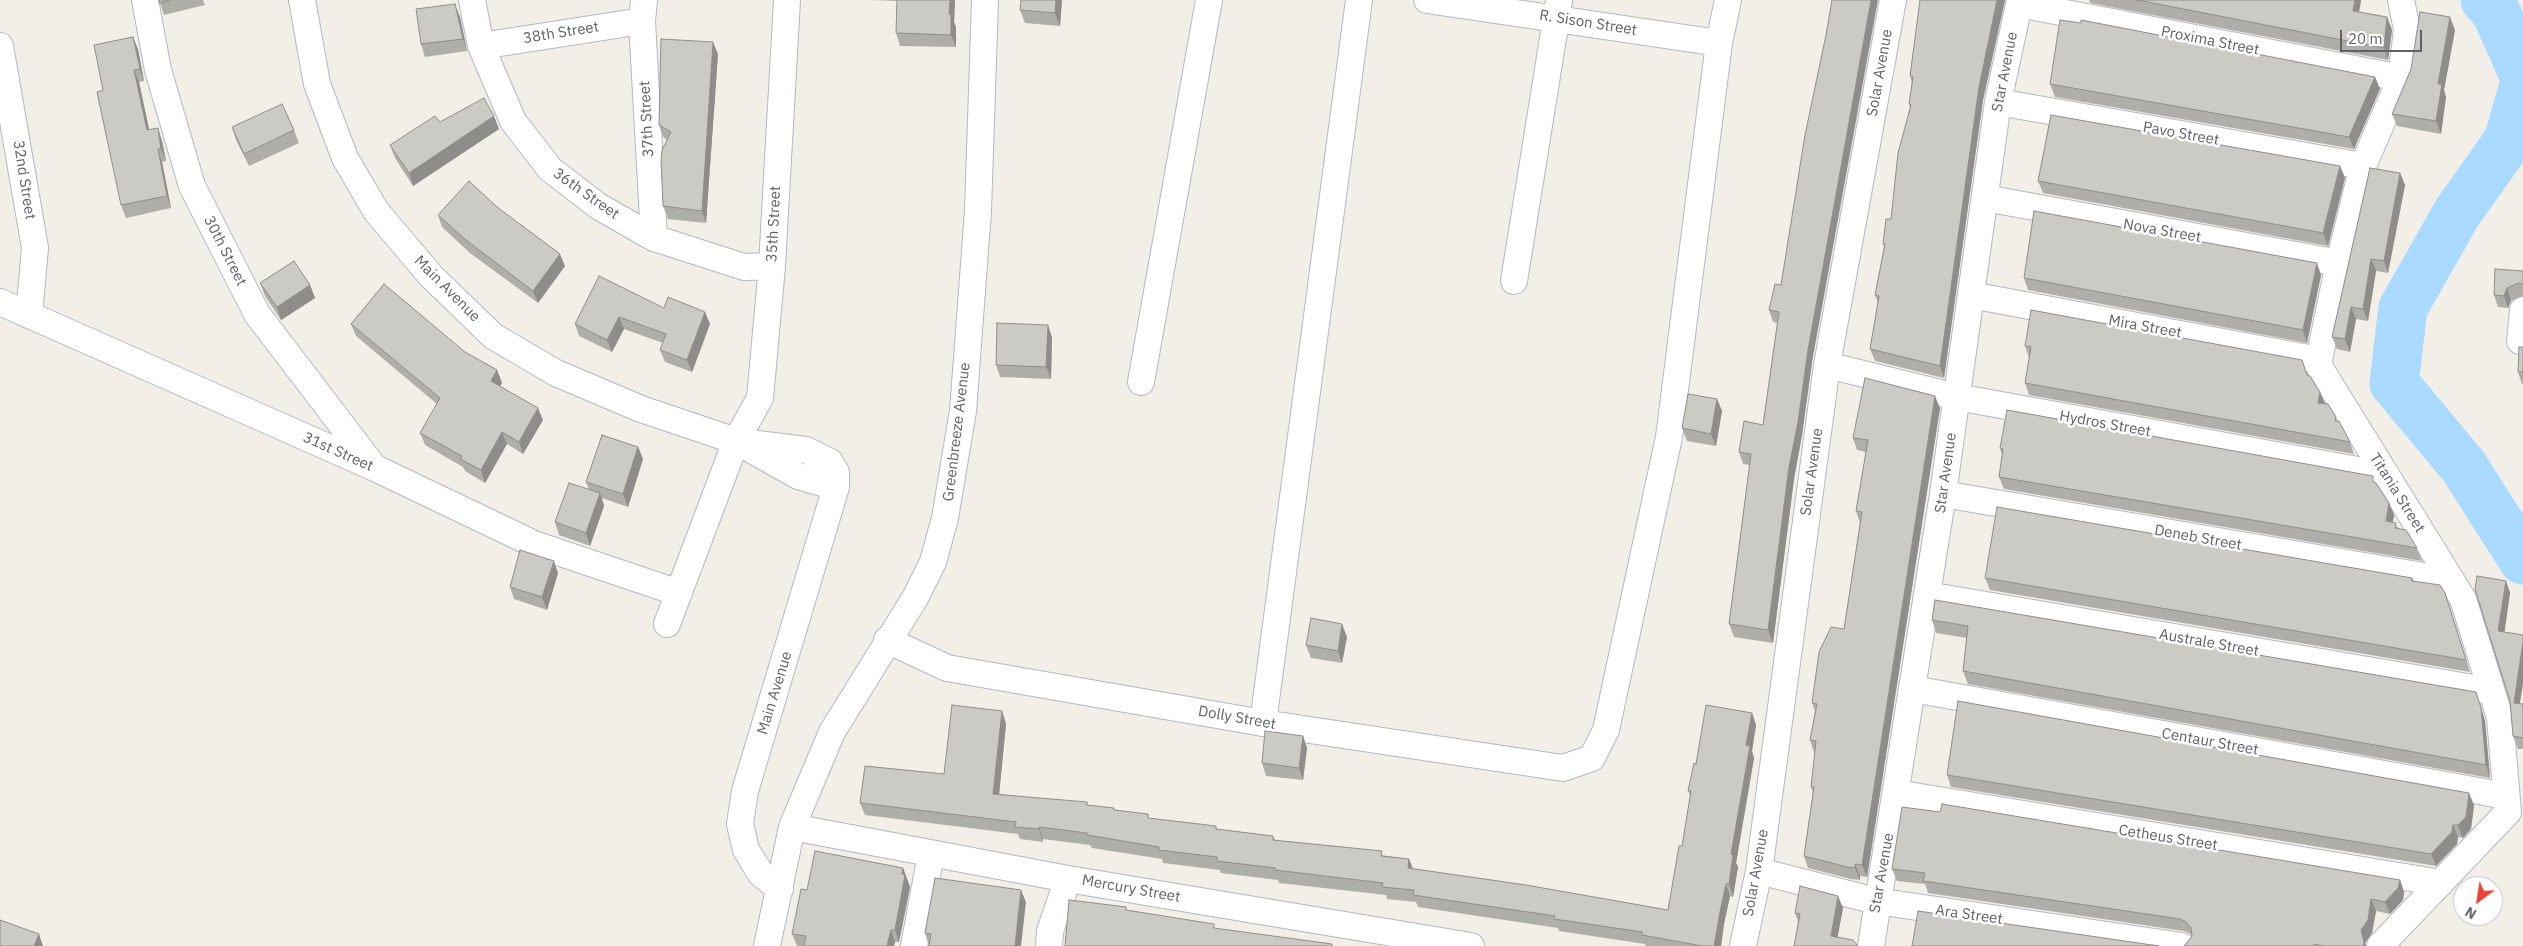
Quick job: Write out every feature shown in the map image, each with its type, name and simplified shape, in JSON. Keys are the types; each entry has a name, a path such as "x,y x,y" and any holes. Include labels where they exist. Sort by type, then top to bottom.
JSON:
{"street":[{"name":"30th Street","path":"145,0 158,70 192,186 258,314 375,468"},
{"name":"Main Avenue","path":"302,0 317,84 345,158 376,211 431,276 493,336 556,373 641,409 736,441 798,476 836,486 745,791 740,824 746,850 761,874 780,889"},
{"name":"36th Street","path":"472,0 481,46 513,121 550,169 598,206 654,238 744,267 772,266"},
{"name":"35th Street","path":"736,441 760,398 772,266 787,0"},
{"name":"Greenbreeze Avenue","path":"767,946 792,827 832,732 887,640 915,598 934,562 945,518 963,412 978,211 985,0"},
{"path":"1140,382 1209,0"},
{"path":"1263,723 1359,0"},
{"name":"R. Sison Street","path":"1427,0 1558,9 1719,43"},
{"path":"1719,43 1728,0"},
{"name":"Solar Avenue","path":"1743,946 1759,871 1827,365 1893,0"},
{"path":"2319,360 2339,263 2363,166 2401,78 2407,30 2401,0"},
{"name":"Proxima Street","path":"2019,2 2401,78"},
{"name":"Star Avenue","path":"1871,946 1876,901 1896,793 1943,494 1998,102 2019,2"},
{"path":"1514,281 1558,9"},
{"name":"38th Street","path":"481,46 643,10"},
{"name":"37th Street","path":"643,10 654,238"},
{"name":"Dolly Street","path":"887,640 947,668 1263,723 1563,768 1592,758 1606,730 1669,437 1719,43"},
{"name":"32nd Street","path":"0,46 11,156 35,248 29,315"},
{"name":"Pavo Street","path":"1998,102 2363,166"},
{"name":"Nova Street","path":"1985,198 2339,263"},
{"name":"Mira Street","path":"1971,295 2319,360"},
{"name":"31st Street","path":"0,302 375,468 534,544 679,592"},
{"path":"2520,341 2523,310"},
{"name":"Titania Street","path":"2319,360 2320,368 2463,599 2500,718 2508,812 2380,946"},
{"name":"Hydros Street","path":"1827,365 1957,397 2385,475"},
{"path":"667,624 736,441"},
{"name":"Deneb Street","path":"1943,494 2452,581"},
{"name":"Australe Street","path":"1927,595 2491,691"},
{"name":"Centaur Street","path":"1913,689 2506,796"},
{"name":"Cetheus Street","path":"1896,793 2441,883"},
{"name":"Mercury Street","path":"792,827 931,854 1471,946"},
{"path":"914,946 931,854"},
{"name":"Ara Street","path":"1759,871 1876,901 2182,946"},
{"path":"1049,946 1050,931 1068,878"}],"building":[{"path":"159,0 170,0 159,3"},
{"path":"897,0 950,0 951,35 896,33"},
{"path":"1021,0 1056,0 1055,13 1020,10"},
{"path":"1832,0 1871,0 1808,350 1798,422 1789,467 1768,630 1729,624 1751,454 1739,452 1744,421 1763,425 1779,312 1769,310 1775,284 1781,285 1805,135"},
{"path":"1920,0 1997,0 1979,87 1940,366 1870,349 1879,296 1875,295 1885,244 1883,244 1886,219 1891,219 1898,153 1911,105 1909,104 1913,77 1910,76"},
{"path":"2137,0 2355,0 2353,11 2387,17 2384,48"},
{"path":"455,4 463,39 421,44 416,9"},
{"path":"2420,12 2450,17 2438,84 2442,84 2436,121 2392,114 2411,69"},
{"path":"2060,20 2081,23 2081,20 2375,77 2349,137 2050,84"},
{"path":"133,37 140,69 134,70 147,130 158,128 161,149 158,149 167,196 121,205 97,92 103,90 94,45"},
{"path":"661,39 713,42 702,211 663,206 662,150 671,132 659,125"},
{"path":"484,98 494,116 409,173 390,145 435,116 440,122"},
{"path":"282,104 294,130 244,154 232,127"},
{"path":"2051,115 2340,166 2323,233 2038,181"},
{"path":"2370,168 2400,173 2384,261 2371,259 2363,309 2351,307 2345,339 2332,337"},
{"path":"469,181 497,207 560,254 533,291 466,240 438,215"},
{"path":"2034,211 2317,263 2303,330 2024,278"},
{"path":"294,261 310,285 277,307 260,283"},
{"path":"2495,269 2523,271 2523,284 2519,283 2507,288 2504,296 2494,295"},
{"path":"599,276 664,308 668,297 705,312 687,360 660,350 666,334 619,317 607,340 575,324"},
{"path":"384,284 465,352 497,370 491,381 538,408 519,442 502,432 481,470 460,459 462,456 420,433 440,398 351,324"},
{"path":"2031,310 2302,360 2307,375 2310,376 2320,392 2318,403 2328,404 2336,417 2335,421 2339,421 2350,442 2025,383 2031,347 2025,346"},
{"path":"997,323 1048,325 1046,367 996,365"},
{"path":"2519,347 2523,347 2523,372 2518,372"},
{"path":"1865,378 1935,396 1862,865 1855,864 1855,868 1804,856 1814,787 1811,787 1816,741 1810,740 1817,704 1812,703 1819,652 1831,627 1844,629 1862,512 1856,511 1868,440 1853,438"},
{"path":"1688,394 1717,399 1711,434 1682,428"},
{"path":"2007,410 2373,476 2373,482 2376,483 2389,503 2386,521 2396,523 2395,528 2406,530 2417,548 1999,477 2003,449 2000,448"},
{"path":"602,435 638,447 623,494 586,482"},
{"path":"569,483 600,493 586,533 555,522"},
{"path":"1997,507 2412,578 2412,581 2440,585 2445,593 2466,660 1985,578"},
{"path":"520,550 554,561 542,597 510,587"},
{"path":"2477,576 2506,581 2498,631 2523,635 2514,703 2523,704 2523,738 2513,736 2510,701 2475,589"},
{"path":"1935,600 2476,692 2481,708 2486,765 1963,671 1968,626 1932,620"},
{"path":"1311,618 1342,624 1338,651 1306,645"},
{"path":"1958,701 2469,793 2466,817 2458,825 2453,825 2452,832 2431,854 1947,775"},
{"path":"952,705 1002,711 993,794 1087,802 1087,805 1148,814 1148,818 1216,826 1216,829 1273,836 1273,840 1382,851 1381,856 1409,859 1408,868 1526,885 1668,910 1679,846 1682,846 1691,791 1688,791 1694,763 1696,764 1706,705 1752,713 1746,745 1750,746 1731,854 1733,855 1729,884 1726,884 1714,946 1702,946 1642,935 1642,932 1554,919 1555,916 1413,895 1414,890 1382,887 1383,883 1217,861 1217,857 1159,850 1159,847 1087,835 1087,833 1039,827 1039,829 1015,827 1016,822 860,803 865,766 944,774"},
{"path":"1265,731 1303,736 1299,768 1262,763"},
{"path":"1942,804 2400,880 2398,888 2385,902 2371,899 2368,920 2361,930 2363,946 2323,946 2314,944 2314,946 2184,946 2192,936 2191,928 2180,919 1923,881 1925,873 1892,869 1902,807 1940,812"},
{"path":"815,851 903,868 902,874 905,875 895,930 891,930 887,946 804,946 806,936 792,934 801,889 807,890"},
{"path":"935,878 1021,890 1015,946 929,946 931,934 925,933"},
{"path":"1800,886 1838,896 1831,936 1853,940 1858,946 1794,946 1800,914 1795,913"},
{"path":"1069,900 1126,907 1126,910 1214,924 1214,928 1332,944 1332,946 1065,946"},
{"path":"1918,911 2159,946 1912,946"},
{"path":"0,920 39,934 34,946 0,946"}],"waterway":[{"path":"2485,0 2496,12 2523,73"},
{"path":"2523,89 2508,141 2457,213 2403,308 2394,383 2464,467 2523,560"}]}
